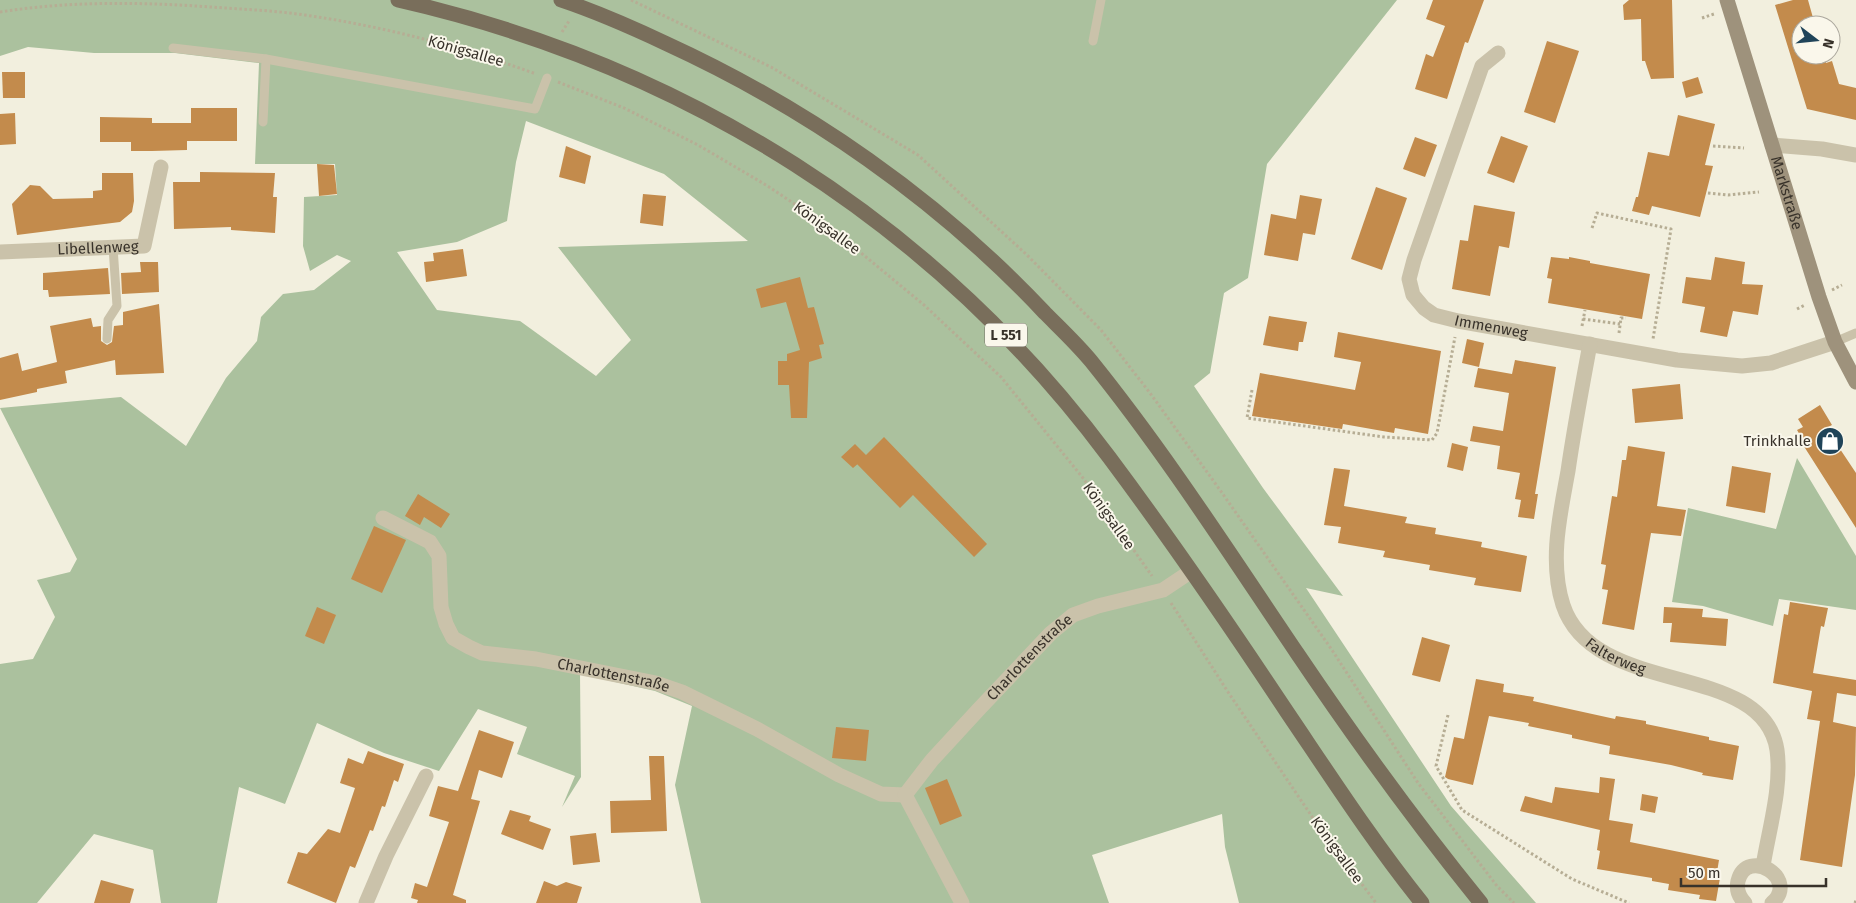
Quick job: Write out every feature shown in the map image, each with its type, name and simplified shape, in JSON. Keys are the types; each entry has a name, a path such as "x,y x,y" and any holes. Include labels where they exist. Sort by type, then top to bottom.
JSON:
{"main road":[{"name":"L 551","path":"398,0 511,30 558,46 631,75 702,110 788,159 871,215 971,301 1040,372 1108,454 1265,679 1353,812 1422,903"},
{"name":"L 551","path":"561,0 685,52 760,90 816,125 900,182 964,235 1020,286 1088,358 1155,444 1298,655 1416,823 1481,903"},
{"name":"Markstraße","path":"1727,0 1835,342 1856,382"}],"street":[{"name":"Immenweg","path":"1498,53 1482,66 1409,279 1414,295 1424,308 1434,315 1458,321 1650,355 1749,366 1771,363 1835,342"},
{"path":"1772,146 1822,149 1856,155"},
{"name":"Libellenweg","path":"0,252 144,246 161,167"},
{"name":"Falterweg","path":"1590,344 1557,536 1557,586 1564,608 1574,628 1595,648 1612,658 1724,693 1746,704 1762,718 1774,738 1778,763 1763,866"},
{"name":"Charlottenstraße","path":"384,518 430,542 439,556 441,607 446,624 453,638 469,647 482,653 536,659 656,684 682,692 758,728 847,779 881,794 905,795 932,760 979,709 1051,633 1073,615 1098,606 1163,590 1190,572"},
{"path":"366,903 386,856 426,776"},
{"path":"905,795 962,903"},
{"path":"1745,903 1738,890 1740,877 1749,868 1763,866 1770,869 1779,880 1779,894 1772,903"}],"lane":[{"path":"1093,41 1101,0"},
{"path":"174,48 266,59 535,109 547,78"},
{"path":"263,122 266,59"},
{"path":"107,339 108,320 117,306 113,247"},
{"path":"1835,342 1856,333"}],"path":[{"name":"Königsallee","path":"0,12 86,4 157,3 290,13 430,40 547,78 624,108 698,145 766,185 831,228 917,299 1001,377 1083,478 1132,550 1163,590 1228,692 1319,827 1376,903"},
{"path":"1702,18 1714,14"},
{"path":"1712,146 1744,148"},
{"path":"1708,193 1728,195 1759,192"},
{"path":"1592,228 1597,213 1671,228 1650,355"},
{"path":"1584,319 1620,324"},
{"path":"1252,390 1247,418 1384,437 1432,440 1437,433 1458,321"},
{"path":"1448,715 1436,766 1462,810 1572,879 1629,903"}],"green space":[{"path":"0,0 1397,0 1267,164 1248,278 1224,293 1210,373 1194,386 1263,488 1343,596 1306,588 1451,806 1536,903 1239,903 1225,847 1222,814 1092,855 1109,903 701,903 675,785 692,706 655,691 580,674 581,777 562,807 575,776 517,754 527,727 478,709 439,771 384,753 317,723 285,804 239,787 217,903 161,903 153,850 94,834 37,903 0,903 0,664 33,659 55,617 37,580 70,572 77,559 0,408 121,397 186,446 226,378 257,341 261,317 283,294 314,290 351,261 337,255 310,271 303,246 304,197 337,195 335,164 255,164 259,63 175,53 94,53 28,47 0,56","holes":["526,121 664,174 748,241 558,247 631,340 596,376 520,321 437,310 397,252 457,242 507,221 516,162"]},
{"path":"1797,458 1856,556 1856,610 1779,599 1773,626 1703,606 1672,602 1688,508 1776,529"}],"building":[{"path":"1433,0 1484,0 1468,43 1465,42 1447,99 1415,89 1426,54 1433,57 1445,26 1426,19"},
{"path":"1629,0 1672,0 1674,78 1651,79 1645,61 1642,61 1641,19 1624,20 1623,5"},
{"path":"1793,0 1808,0 1812,15 1791,15 1791,57 1775,5"},
{"path":"1547,41 1579,51 1555,123 1524,112"},
{"path":"1793,65 1833,65 1839,84 1856,88 1856,120 1807,109"},
{"path":"2,72 25,72 25,98 3,98"},
{"path":"1698,77 1703,93 1686,98 1682,82"},
{"path":"191,108 237,108 237,141 187,141 187,150 152,151 131,151 131,142 100,142 100,117 152,118 152,123 191,123"},
{"path":"15,113 16,144 0,145 0,114"},
{"path":"1678,115 1715,124 1705,165 1713,166 1700,217 1652,206 1649,215 1632,211 1636,197 1638,197 1648,152 1669,156"},
{"path":"1501,136 1528,146 1514,183 1487,173"},
{"path":"1415,137 1437,145 1425,177 1403,169"},
{"path":"566,146 591,156 585,184 559,177"},
{"path":"317,164 334,165 337,194 319,196"},
{"path":"200,172 275,173 273,197 277,197 275,233 231,230 231,227 174,229 173,182 200,182"},
{"path":"102,173 133,173 134,201 132,212 120,222 17,235 12,204 30,185 40,186 53,199 93,198 93,191 102,190"},
{"path":"1376,187 1407,198 1382,270 1351,259"},
{"path":"643,194 666,196 663,226 640,223"},
{"path":"1300,195 1322,199 1315,235 1303,233 1298,261 1264,255 1271,214 1296,219"},
{"path":"1474,205 1515,212 1509,248 1499,246 1490,296 1452,289 1460,240 1468,241"},
{"path":"463,249 467,276 426,282 424,262 434,261 433,253"},
{"path":"1551,257 1569,259 1569,257 1590,261 1590,263 1650,274 1642,319 1548,303 1552,279 1547,278"},
{"path":"1715,257 1745,262 1742,284 1763,285 1758,315 1733,311 1727,337 1700,332 1705,307 1682,303 1686,277 1711,280"},
{"path":"140,262 158,262 159,292 122,294 121,273 141,272"},
{"path":"108,268 110,294 49,297 48,290 43,290 43,273"},
{"path":"800,277 808,308 814,307 824,344 819,345 822,358 809,362 807,418 791,418 789,385 778,385 778,361 787,361 787,354 800,350 786,302 761,308 756,289"},
{"path":"159,304 164,373 116,375 115,360 65,371 67,383 37,389 37,392 0,400 0,358 18,353 22,371 57,362 50,326 91,318 93,327 101,326 101,341 107,345 112,342 114,326 123,325 123,312"},
{"path":"1269,316 1307,322 1303,342 1299,342 1298,351 1263,345"},
{"path":"1338,332 1441,351 1428,434 1395,428 1394,433 1343,424 1342,429 1252,416 1260,373 1355,390 1361,362 1334,357"},
{"path":"1467,339 1484,343 1479,367 1462,363"},
{"path":"1515,360 1556,367 1535,494 1538,494 1534,519 1518,517 1521,500 1515,499 1520,473 1497,469 1500,446 1470,441 1473,426 1503,431 1509,393 1474,387 1478,368 1512,374"},
{"path":"1680,384 1683,419 1635,423 1632,389"},
{"path":"1820,405 1832,425 1826,428 1856,473 1856,528 1798,437 1800,435 1797,430 1803,427 1798,419"},
{"path":"884,437 987,544 974,557 913,495 900,508 857,464 853,468 841,457 855,444 866,455"},
{"path":"1452,443 1468,447 1463,471 1447,467"},
{"path":"1628,446 1665,452 1657,506 1686,510 1681,536 1651,533 1634,630 1602,624 1608,590 1602,589 1606,565 1601,564 1612,496 1617,497 1622,460 1626,460"},
{"path":"1732,466 1771,473 1765,513 1726,506"},
{"path":"1334,468 1350,470 1344,506 1407,517 1405,523 1436,528 1435,534 1482,542 1481,547 1527,556 1521,592 1474,585 1476,578 1429,570 1430,565 1383,557 1385,551 1338,543 1341,527 1324,525"},
{"path":"418,494 450,514 441,528 424,517 420,525 405,516"},
{"path":"374,526 406,540 382,593 351,579"},
{"path":"1790,602 1828,608 1824,627 1821,626 1813,673 1856,680 1856,696 1837,693 1833,722 1856,727 1855,775 1842,867 1800,860 1820,721 1807,719 1812,691 1773,683 1784,614 1788,615"},
{"path":"317,607 336,615 324,644 305,636"},
{"path":"1664,607 1703,609 1702,617 1728,619 1726,646 1670,642 1672,623 1663,623"},
{"path":"1422,637 1450,645 1440,682 1412,675"},
{"path":"1476,679 1504,684 1503,692 1534,697 1533,701 1615,719 1616,716 1646,721 1646,724 1709,737 1709,740 1739,746 1733,780 1702,775 1703,773 1671,765 1609,754 1610,746 1572,738 1572,735 1528,726 1529,723 1489,716 1473,785 1448,779 1445,777 1454,737 1464,739"},
{"path":"836,727 869,730 866,761 832,758"},
{"path":"479,730 514,742 502,778 479,770 471,799 480,801 453,895 466,900 466,903 417,903 418,900 411,898 415,883 427,887 449,822 429,816 438,786 458,791"},
{"path":"368,751 404,764 398,782 394,780 385,807 382,806 373,831 370,830 355,868 350,866 336,903 287,883 298,852 307,854 328,829 340,833 355,788 340,783 348,758 363,764"},
{"path":"649,756 664,756 667,831 611,833 610,801 651,800"},
{"path":"1600,777 1615,779 1609,820 1633,824 1630,842 1719,860 1716,878 1720,878 1716,901 1699,899 1700,895 1668,890 1669,884 1652,881 1652,878 1597,869 1600,851 1597,850 1600,830 1520,811 1525,796 1552,803 1555,787 1599,793"},
{"path":"947,779 962,816 940,825 925,788"},
{"path":"1642,794 1658,797 1655,813 1640,810"},
{"path":"510,810 531,816 529,821 551,829 543,850 501,834"},
{"path":"596,833 600,862 573,865 570,836"},
{"path":"101,880 134,889 130,903 94,903"},
{"path":"544,881 557,886 566,882 582,887 577,903 536,903"}],"place":[{"name":"Trinkhalle","path":"1830,441"}]}
